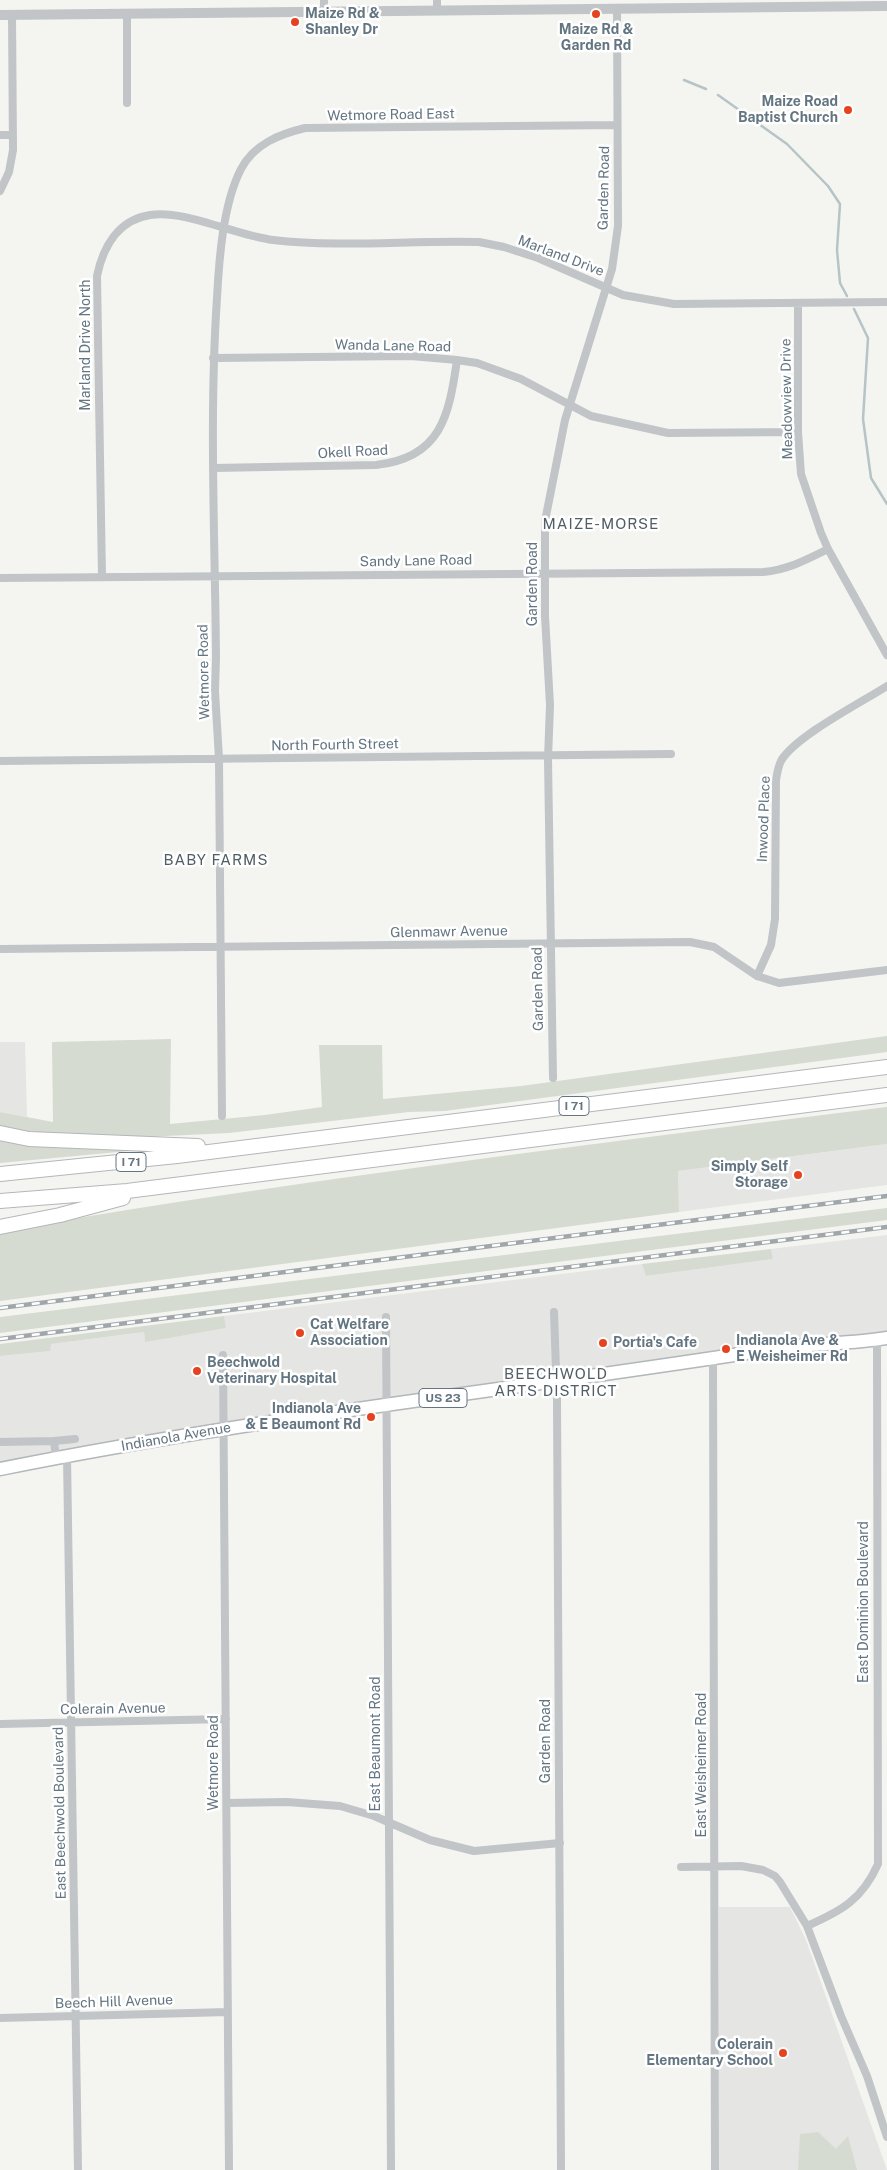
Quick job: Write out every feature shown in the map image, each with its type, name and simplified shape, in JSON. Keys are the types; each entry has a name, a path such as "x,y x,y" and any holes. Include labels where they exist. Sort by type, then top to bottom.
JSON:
{"highway":[{"name":"I 71","path":"0,1174 131,1162 887,1067"},
{"name":"I 71","path":"0,1201 171,1186 887,1095"},
{"path":"0,1133 30,1139 157,1146 261,1146"},
{"path":"0,1227 60,1215 171,1186"}],"main road":[{"name":"Indianola Avenue","path":"0,1469 224,1429 713,1360 780,1348 882,1339"}],"street":[{"path":"0,15 324,5 437,5 617,9 887,6"},
{"name":"Garden Road","path":"553,1078 548,756 550,705 545,521 570,405 612,269 618,226 617,9"},
{"path":"127,12 127,102"},
{"path":"0,191 9,172 13,135 12,15"},
{"name":"Wetmore Road East","path":"225,228 231,195 241,168 258,148 281,134 306,128 617,125"},
{"path":"0,135 13,135"},
{"name":"Marland Drive North","path":"102,577 97,276 100,260 108,242 118,231 128,223 149,215 171,215 225,228"},
{"name":"Marland Drive","path":"225,228 270,240 303,243 479,242 504,247 538,258 624,295 674,304 887,302"},
{"name":"Wetmore Road","path":"222,1116 219,758 215,691 216,576 213,358 220,258 225,228"},
{"name":"Meadowview Drive","path":"798,303 798,432 801,474 828,549 887,654"},
{"name":"Wanda Lane Road","path":"213,358 411,356 457,360 476,363 521,379 591,416 668,434 798,432"},
{"name":"Okell Road","path":"214,468 369,465 392,463 409,458 423,448 437,433 445,419 457,360"},
{"name":"Sandy Lane Road","path":"0,578 777,571 798,564 828,549"},
{"name":"Inwood Place","path":"757,976 771,945 775,919 776,780 781,762 789,750 802,739 887,686"},
{"name":"North Fourth Street","path":"0,761 670,754"},
{"name":"Glenmawr Avenue","path":"0,949 690,942 714,947 757,976 779,983 887,970"},
{"name":"Garden Road","path":"554,1312 560,1843 561,2170"},
{"name":"East Beaumont Road","path":"386,1317 391,2170"},
{"name":"East Dominion Boulevard","path":"878,1864 882,1339"},
{"name":"Wetmore Road","path":"223,1355 229,2170"},
{"name":"East Weisheimer Road","path":"713,1360 715,2170"},
{"path":"0,1442 75,1439"},
{"name":"East Beechwold Boulevard","path":"54,1441 62,1457 71,1722 78,2170"},
{"name":"Colerain Avenue","path":"0,1724 226,1719"},
{"path":"227,1803 287,1802 340,1806 389,1822 430,1840 474,1851 560,1843"},
{"path":"807,1926 840,1911 870,1883 878,1864 887,1864"},
{"path":"681,1867 741,1866 771,1873 780,1882 807,1926 841,2016 867,2076 887,2137"},
{"name":"Beech Hill Avenue","path":"0,2018 228,2012"}],"shaded area":[{"path":"887,1036 887,1052 445,1111 409,1112 229,1133 145,1137 90,1137 0,1129 0,1112 53,1122 52,1042 171,1039 170,1124 265,1115 322,1107 319,1045 382,1045 383,1099 521,1086"},
{"path":"0,1042 25,1042 27,1117 0,1112"},
{"path":"887,1107 887,1144 678,1171 679,1212 0,1301 0,1233 222,1195 555,1149"},
{"path":"0,1141 50,1146 128,1149 129,1151 0,1163"},
{"path":"887,1144 887,1185 679,1212 678,1171"},
{"path":"887,1208 887,1220 0,1333 0,1317"},
{"path":"887,1235 887,1335 225,1429 0,1471 0,1356 50,1351 50,1344 144,1332 145,1341 226,1328 224,1316 642,1264 646,1276 773,1259 771,1249"},
{"path":"771,1249 773,1259 646,1276 642,1264"},
{"path":"224,1316 226,1328 145,1342 144,1332 51,1344 50,1351 0,1356 0,1344"},
{"name":"Colerain Elementary School","path":"719,1907 790,1907 806,1940 887,2170 719,2170"},
{"path":"818,2132 836,2149 848,2136 857,2170 798,2170 800,2134"}],"waterway":[{"path":"684,80 706,89"},
{"path":"718,95 787,144 828,186 840,204 837,250 840,283 847,296"},
{"path":"854,309 868,338 863,419 871,478 887,504"}],"railway":[{"path":"0,1308 887,1196"},
{"path":"0,1339 887,1227"}],"place":[{"name":"Maize Rd & Garden Rd","path":"596,14"},
{"name":"Maize Rd & Shanley Dr","path":"295,22"},
{"name":"Maize Road Baptist Church","path":"848,110"},
{"name":"Simply Self Storage","path":"798,1175"},
{"name":"Cat Welfare Association","path":"300,1333"},
{"name":"Portia's Cafe","path":"603,1343"},
{"name":"Indianola Ave & E Weisheimer Rd","path":"726,1349"},
{"name":"Beechwold Veterinary Hospital","path":"197,1371"},
{"name":"Indianola Ave & E Beaumont Rd","path":"371,1417"},
{"name":"Colerain Elementary School","path":"783,2053"}],"district":[{"name":"MAIZE-MORSE","path":"601,524"},
{"name":"BABY FARMS","path":"216,860"},
{"name":"BEECHWOLD ARTS DISTRICT","path":"556,1382"}]}
